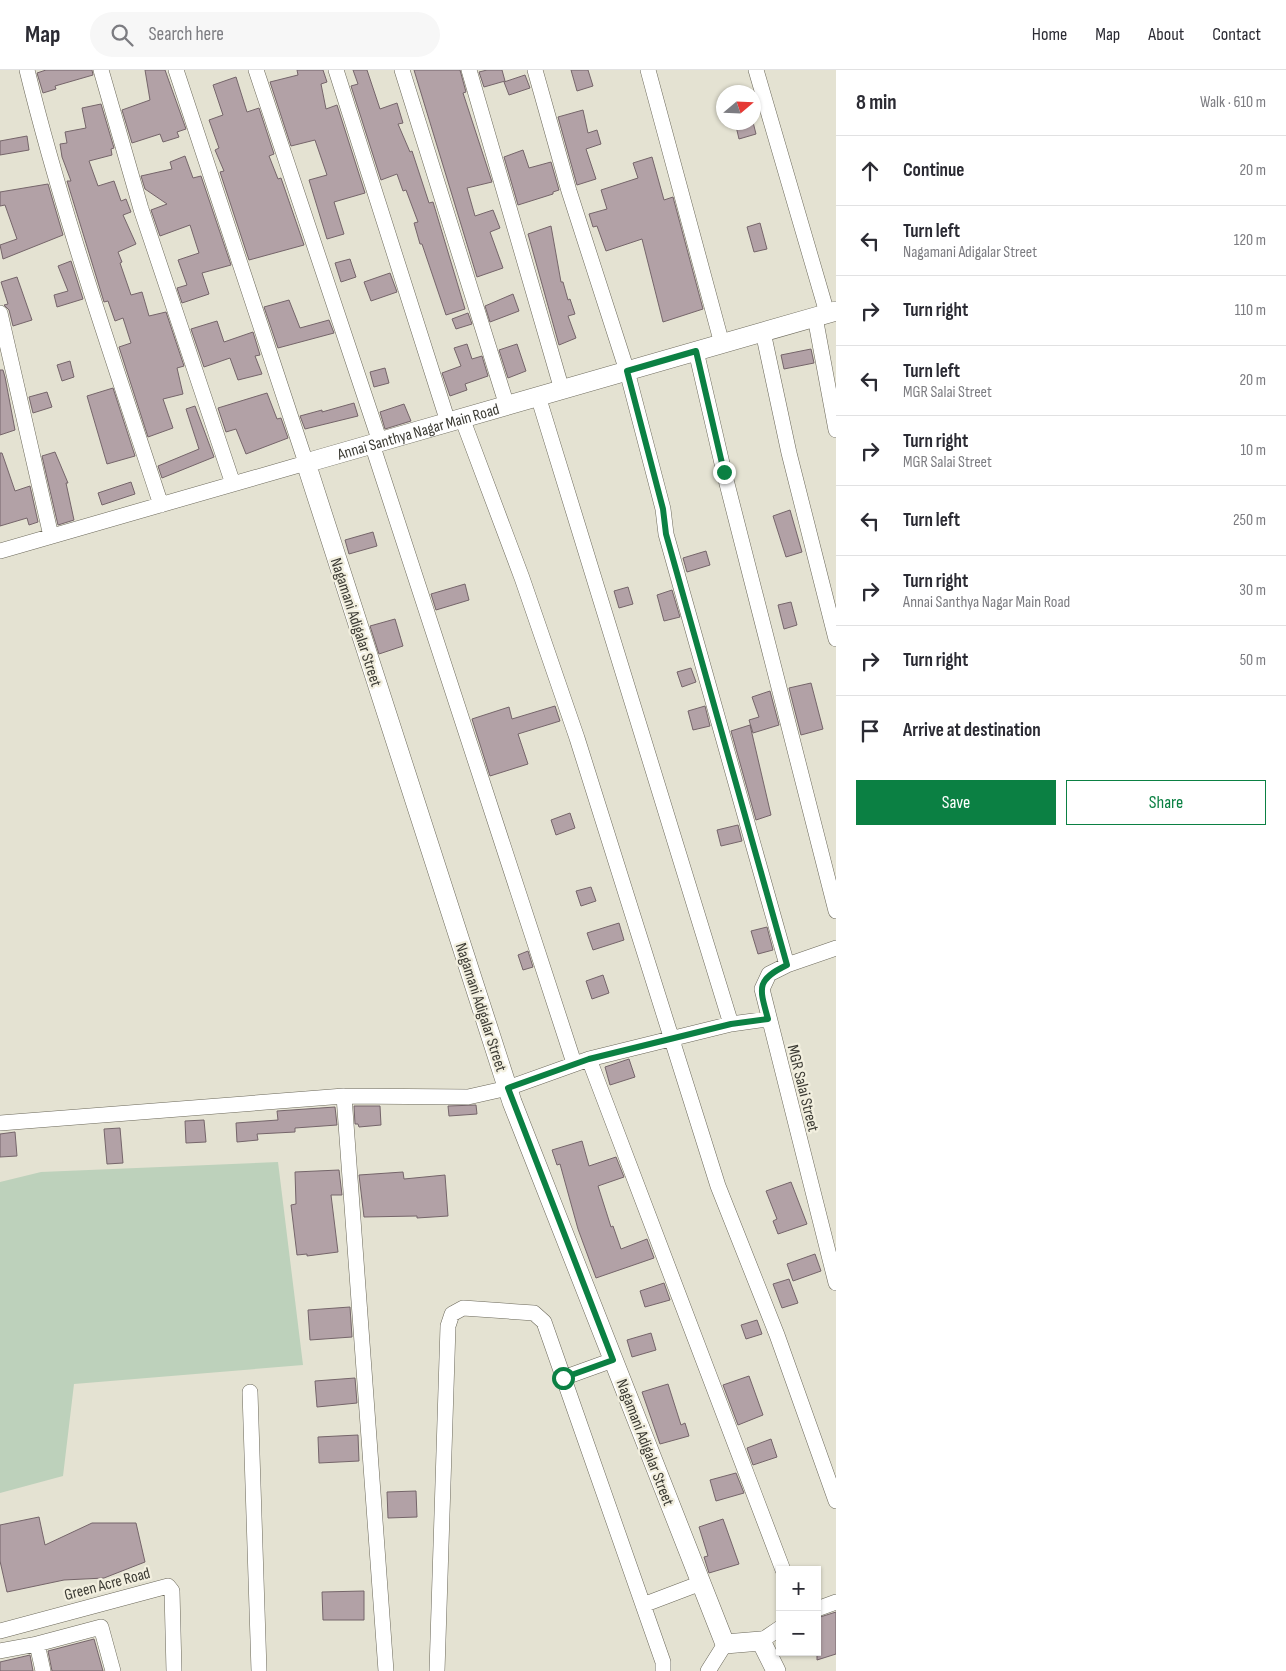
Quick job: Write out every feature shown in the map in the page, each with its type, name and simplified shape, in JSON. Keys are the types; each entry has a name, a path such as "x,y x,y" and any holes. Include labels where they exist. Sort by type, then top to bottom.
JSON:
{"street":[{"path":"27,70 65,206 161,505"},
{"path":"101,70 136,192 234,484"},
{"path":"176,70 306,463"},
{"path":"256,70 574,1063"},
{"path":"336,70 455,420 522,578 577,738 718,1186 777,1335 836,1501"},
{"path":"402,70 506,406"},
{"path":"469,70 562,390"},
{"path":"535,70 569,191 627,371 663,509 666,534 787,965"},
{"path":"648,70 722,344"},
{"path":"756,70 826,314 836,430"},
{"path":"0,313 51,536"},
{"name":"Annai Santhya Nagar Main Road","path":"0,551 826,314"},
{"path":"763,332 789,453 836,638"},
{"path":"696,351 726,482 836,911"},
{"path":"538,396 731,1024"},
{"name":"Nagamani Adigalar Street","path":"306,463 508,1088 725,1644"},
{"name":"MGR Salai Street","path":"836,948 787,965 768,974 764,980 762,990 836,1282"},
{"path":"0,1123 344,1096 468,1097 508,1088 589,1059 673,1040 731,1024 768,1019"},
{"path":"589,1059 780,1566"},
{"path":"344,1096 386,1671"},
{"path":"437,1671 448,1326 452,1314 463,1308 534,1314 544,1322 663,1662 663,1671"},
{"path":"563,1378 613,1360"},
{"path":"250,1392 260,1671"},
{"path":"643,1605 701,1583"},
{"name":"Green Acre Road","path":"0,1630 168,1586 172,1591 174,1671"},
{"path":"821,1608 836,1602"},
{"path":"0,1651 37,1644 101,1627 113,1671"},
{"path":"708,1671 725,1644 761,1641 776,1631"},
{"path":"761,1641 776,1671"},
{"path":"37,1644 43,1671"}],"green space":[{"path":"278,1162 303,1365 74,1384 63,1476 0,1493 0,1182 41,1172"}],"building":[{"path":"46,70 92,70 93,75 55,86 56,89 43,93 37,73"},
{"path":"145,70 165,70 186,129 177,132 179,137 163,142 160,134 132,143 122,110 150,100"},
{"path":"297,70 323,70 327,82 321,84 326,109 337,105 365,193 334,202 344,234 327,239 309,180 327,175 315,140 291,146 270,82 298,75"},
{"path":"353,70 367,70 380,109 397,103 403,123 398,124 410,152 412,151 429,203 433,202 465,309 446,315 422,244 420,244 414,223 418,222 406,190 403,191 397,174 381,180 351,86 358,84"},
{"path":"414,70 460,70 466,92 463,93 492,182 467,188 475,216 493,210 500,228 490,232 503,268 477,277"},
{"path":"502,70 505,81 484,87 479,72"},
{"path":"571,70 588,70 593,86 577,91"},
{"path":"525,75 530,88 509,95 504,82"},
{"path":"236,77 247,112 259,108 274,154 269,156 278,179 281,178 304,245 249,260 220,172 224,171 215,150 219,148 209,120 223,115 213,85"},
{"path":"101,104 114,148 111,149 112,155 89,161 98,186 114,181 121,201 126,199 131,212 123,215 136,244 118,252 122,262 120,263 131,295 142,292 149,316 166,312 184,366 177,368 183,394 163,399 173,428 148,437 119,347 131,343 123,318 115,321 108,301 104,302 67,181 71,181 62,157 60,144 67,143 65,132 86,128 82,108"},
{"path":"583,110 588,133 597,130 601,144 586,149 596,179 577,185 558,117"},
{"path":"737,130 755,130 756,134 739,139"},
{"path":"27,136 29,150 0,155 0,141"},
{"path":"523,150 529,168 551,162 559,190 553,192 553,194 518,205 504,157"},
{"path":"185,156 193,178 201,176 231,265 202,273 209,294 182,303 177,288 187,285 178,260 199,253 190,225 160,236 151,210 167,204 145,189 141,176 172,169 170,162"},
{"path":"652,157 664,200 673,197 703,309 663,322 642,239 606,251 597,226 593,227 589,214 607,209 601,190 638,178 633,163"},
{"path":"48,184 63,235 3,259 0,245 17,239 5,205 0,206 0,192"},
{"path":"760,223 767,249 754,252 747,227"},
{"path":"551,226 561,282 563,282 568,300 570,299 575,314 568,316 576,338 559,345 528,234"},
{"path":"350,259 356,277 341,282 335,263"},
{"path":"71,261 83,299 57,307 54,295 68,291 58,266"},
{"path":"390,273 397,292 371,301 364,282"},
{"path":"17,277 32,320 13,326 9,310 4,305 8,304 1,282"},
{"path":"513,294 519,311 490,322 485,306"},
{"path":"289,300 300,328 329,320 334,333 278,348 264,307"},
{"path":"468,313 472,324 456,329 452,319"},
{"path":"217,321 224,342 253,332 260,355 255,356 262,374 238,380 230,358 204,367 191,329"},
{"path":"467,344 472,359 482,356 488,376 465,384 467,390 450,396 442,373 461,366 454,348"},
{"path":"517,344 526,371 508,378 499,350"},
{"path":"811,349 814,363 784,369 781,355"},
{"path":"70,361 74,377 62,381 57,365"},
{"path":"385,368 389,383 374,387 370,372"},
{"path":"0,370 3,370 5,377 15,430 0,435"},
{"path":"113,388 135,456 107,464 87,396"},
{"path":"47,392 52,407 33,413 29,397"},
{"path":"267,393 277,419 281,418 288,438 246,454 236,429 226,432 218,408"},
{"path":"354,403 358,416 305,429 300,416 322,410 322,412"},
{"path":"404,404 411,421 385,429 380,412"},
{"path":"195,406 214,457 162,478 158,466 199,449 186,409"},
{"path":"55,452 68,483 66,483 74,520 58,525 42,456"},
{"path":"0,453 2,453 15,491 30,486 38,522 29,525 27,518 0,526"},
{"path":"131,482 135,494 102,505 98,493"},
{"path":"790,510 802,552 786,557 773,516"},
{"path":"373,532 377,546 349,554 345,540"},
{"path":"706,551 710,565 687,572 683,558"},
{"path":"465,584 469,600 436,610 431,594"},
{"path":"628,587 633,604 619,608 614,591"},
{"path":"672,590 680,617 664,621 657,595"},
{"path":"791,602 797,625 784,629 778,605"},
{"path":"395,619 403,646 379,654 370,626"},
{"path":"691,668 696,682 682,687 677,672"},
{"path":"811,683 823,729 801,735 789,688"},
{"path":"770,691 779,725 753,733 749,720 759,717 752,697"},
{"path":"555,706 560,721 518,734 528,764 490,776 472,719 509,707 512,719"},
{"path":"705,706 710,726 693,730 688,711"},
{"path":"750,725 771,815 756,820 731,731"},
{"path":"570,813 575,828 556,835 551,820"},
{"path":"738,825 742,841 721,846 717,830"},
{"path":"591,887 596,901 581,906 576,891"},
{"path":"619,923 624,940 593,950 587,933"},
{"path":"767,927 773,950 758,954 751,931"},
{"path":"528,951 533,967 523,970 518,955"},
{"path":"603,975 609,993 592,999 586,981"},
{"path":"629,1059 635,1077 610,1085 605,1067"},
{"path":"476,1105 477,1114 449,1116 448,1106"},
{"path":"354,1106 380,1106 381,1125 359,1127 358,1124 355,1124"},
{"path":"335,1107 337,1125 295,1128 295,1132 257,1134 258,1140 237,1142 236,1123 278,1120 277,1111"},
{"path":"204,1120 206,1142 186,1143 185,1121"},
{"path":"120,1128 123,1163 107,1164 104,1129"},
{"path":"15,1132 17,1156 0,1157 0,1134"},
{"path":"582,1141 589,1166 616,1157 624,1177 598,1186 611,1227 613,1226 621,1249 647,1239 654,1258 596,1278 578,1229 560,1164 557,1165 552,1150"},
{"path":"339,1170 342,1195 331,1195 338,1252 307,1256 307,1254 297,1255 291,1205 296,1204 295,1172"},
{"path":"403,1172 404,1179 445,1175 448,1216 417,1218 417,1216 364,1217 359,1175"},
{"path":"791,1182 807,1224 778,1234 773,1221 777,1219 766,1191"},
{"path":"815,1254 821,1271 793,1281 787,1264"},
{"path":"789,1279 798,1303 782,1308 773,1284"},
{"path":"664,1283 670,1300 645,1307 640,1291"},
{"path":"350,1307 352,1337 310,1340 308,1310"},
{"path":"757,1320 762,1334 746,1339 741,1325"},
{"path":"651,1333 656,1350 632,1357 627,1340"},
{"path":"749,1376 763,1415 738,1425 723,1385"},
{"path":"355,1378 357,1403 317,1407 315,1381"},
{"path":"668,1384 681,1425 685,1423 689,1436 660,1444 642,1392"},
{"path":"358,1435 359,1461 319,1463 318,1437"},
{"path":"771,1439 777,1457 753,1465 747,1448"},
{"path":"736,1473 744,1493 716,1501 710,1480"},
{"path":"416,1491 417,1517 388,1518 387,1492"},
{"path":"39,1517 45,1545 92,1523 136,1523 145,1562 104,1578 64,1580 7,1592 0,1561 0,1525"},
{"path":"723,1519 739,1564 709,1573 704,1557 708,1556 699,1527"},
{"path":"364,1591 364,1620 323,1620 322,1592"},
{"path":"836,1612 836,1654 817,1660 817,1656 821,1656 821,1617"},
{"path":"94,1639 103,1671 52,1671 48,1651"},
{"path":"30,1655 33,1671 0,1671 0,1662"}],"route":[{"path":"563,1378 613,1360 508,1088 589,1059 673,1040 731,1024 768,1019 763,1000 764,980 768,974 787,965 666,534 663,509 627,371 696,351 724,472"}]}
